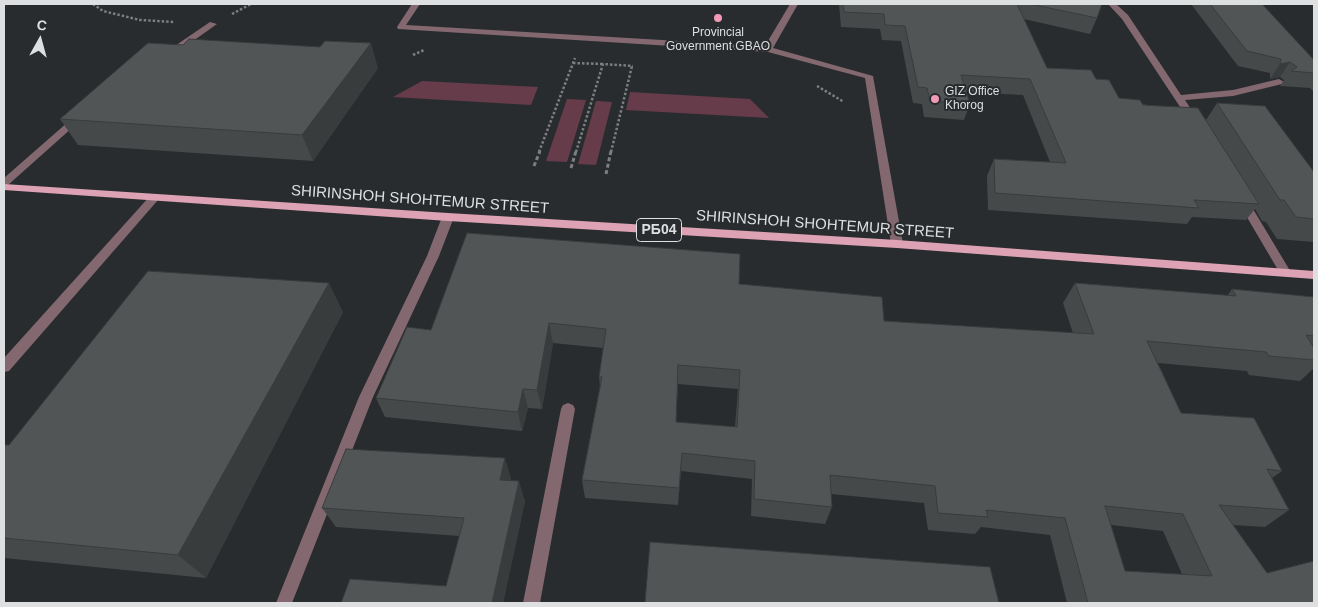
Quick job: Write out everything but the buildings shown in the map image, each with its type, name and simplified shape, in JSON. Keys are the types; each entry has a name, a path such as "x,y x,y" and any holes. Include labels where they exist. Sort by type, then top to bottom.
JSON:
{"main road":[{"name":"SHIRINSHOH SHOHTEMUR STREET","path":"4,187 448,217 897,244 1314,274"}],"street":[{"path":"416,4 401,27 768,49 869,76 897,244"},
{"path":"768,49 794,4"},
{"path":"1112,4 1125,17 1200,131"},
{"path":"159,60 213,24"},
{"path":"1179,98 1234,93 1279,82"},
{"path":"4,183 74,120 89,110"},
{"path":"1235,189 1286,272"},
{"path":"4,367 154,198"},
{"path":"284,603 366,397 433,256 448,217"},
{"path":"531,603 568,409"}],"path":[{"path":"93,4 104,12 140,20 213,24 251,4"},
{"path":"534,166 576,54"},
{"path":"606,174 635,57"},
{"path":"573,63 632,66"},
{"path":"571,168 603,64"}],"shaded area":[{"path":"422,81 538,87 531,105 393,97"},
{"path":"630,92 750,99 769,118 626,110"},
{"path":"567,99 586,100 567,162 546,161"},
{"path":"596,101 612,102 596,165 578,164"}],"place":[{"name":"Provincial Government GBAO","path":"718,18"},
{"name":"GIZ Office Khorog","path":"935,99"}]}
